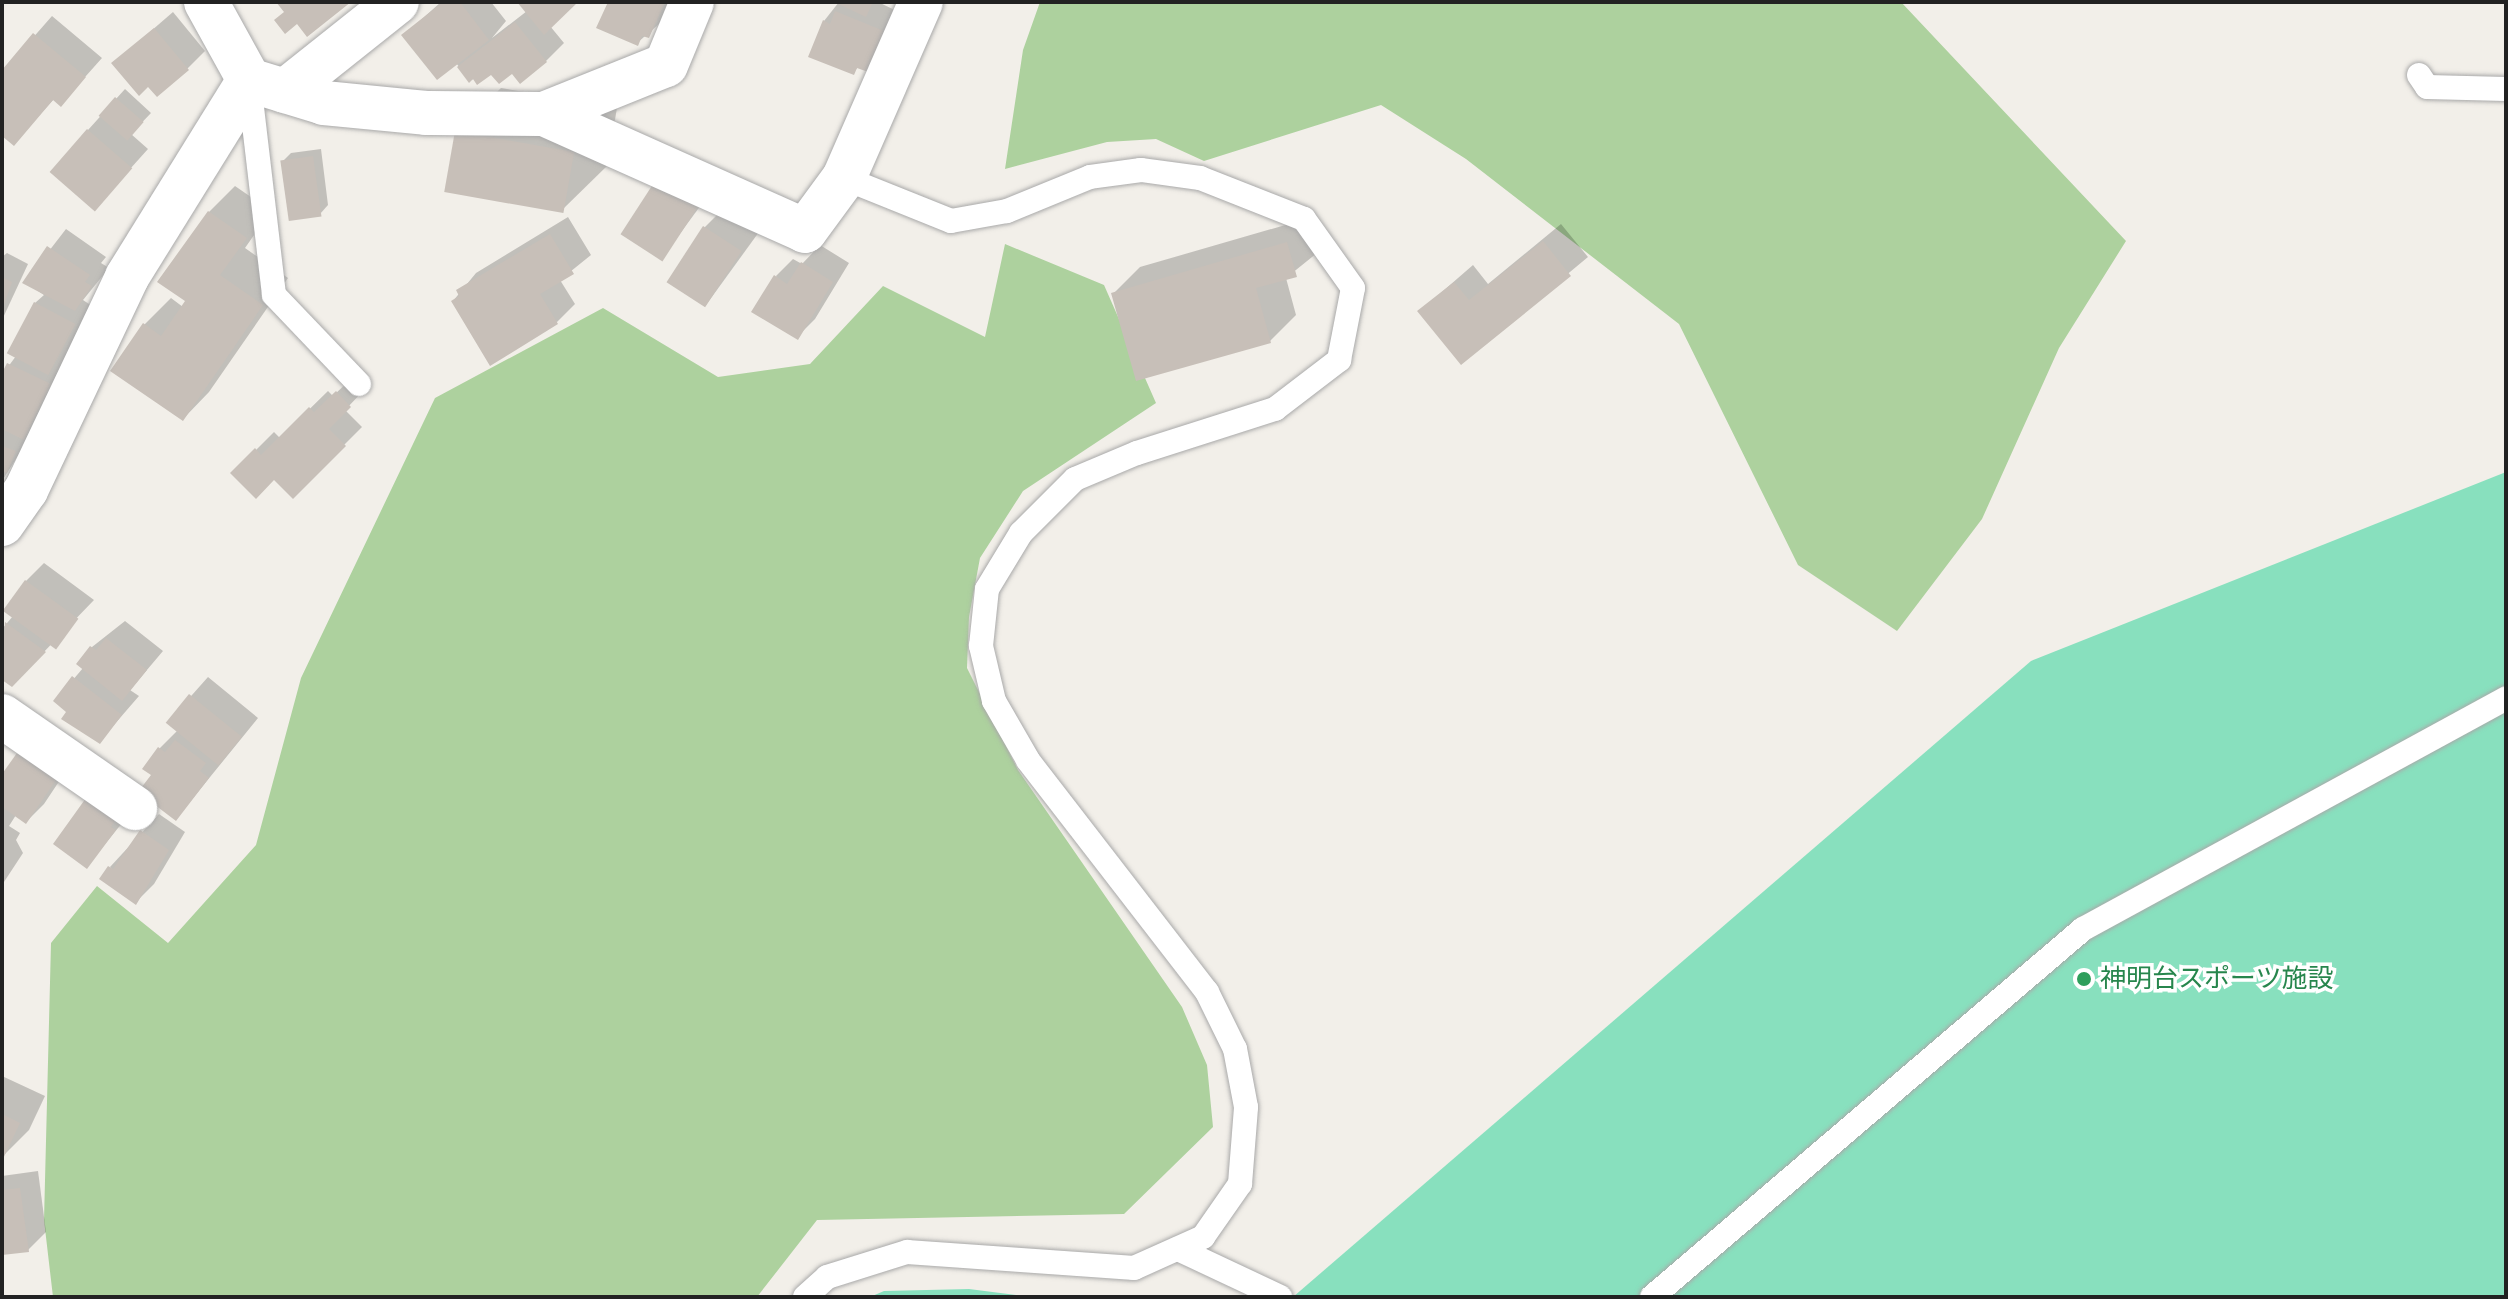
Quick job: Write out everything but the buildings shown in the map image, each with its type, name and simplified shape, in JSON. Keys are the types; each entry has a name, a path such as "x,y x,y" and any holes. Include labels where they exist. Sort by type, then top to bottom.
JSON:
{"street":[{"path":"206,2 267,86 324,103 426,113 544,114 666,65 692,2"},
{"path":"2,524 26,490 65,398 127,277 267,86 397,2"},
{"path":"544,114 805,231 844,178 921,2"},
{"path":"2,716 135,808"}],"lane":[{"path":"2419,75 2427,87 2506,89"},
{"path":"267,86 274,295 359,384"},
{"path":"805,1297 827,1277 907,1252 1134,1268 1203,1237 1240,1184 1246,1107 1235,1049 1207,992 1028,760 994,701 981,646 987,589 1021,533 1075,479 1137,453 1275,409 1339,360 1353,288 1304,219 1200,178 1141,170 1090,177 1007,211 951,221 844,178"},
{"path":"1652,1297 2083,929 2506,698"},
{"path":"1178,1249 1280,1297"}],"green space":[{"path":"1040,2 1901,2 2126,241 2059,348 1982,519 1897,631 1798,565 1679,324 1466,159 1381,105 1204,161 1156,139 1107,142 1005,169 1023,50"},
{"path":"1005,244 1104,285 1156,403 1023,491 980,558 969,617 967,668 1018,770 1182,1007 1207,1065 1213,1127 1124,1214 817,1220 757,1297 53,1297 44,1220 51,943 97,886 168,943 256,845 301,678 435,398 603,308 718,377 810,364 883,286 985,337"},
{"name":"神明台スポーツ施設","path":"2506,472 2506,1297 1293,1297 2031,661"},
{"path":"969,1289 1031,1297 870,1297 884,1291"}],"place":[{"name":"神明台スポーツ施設","path":"2084,979"}]}
